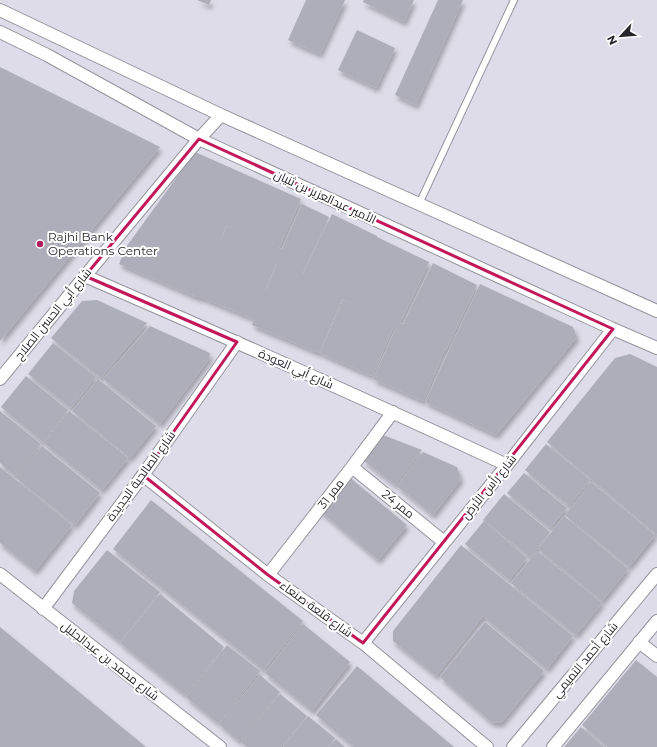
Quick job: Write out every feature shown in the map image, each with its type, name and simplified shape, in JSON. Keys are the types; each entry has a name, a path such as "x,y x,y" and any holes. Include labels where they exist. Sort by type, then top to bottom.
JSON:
{"street":[{"path":"0,10 221,115 657,311"},
{"name":"الأمير عبدالعزيز بن ثنيان","path":"0,32 46,55 199,139 657,348"},
{"name":"شارع أبي الحسن الصلاح","path":"0,379 199,139 221,115"},
{"name":"شارع أبي العودة","path":"85,276 237,342 507,465"},
{"name":"شارع رأس الأرض","path":"363,643 507,465 613,329"},
{"name":"شارع الصالحية الجديدة","path":"43,608 143,475 237,342"},
{"name":"ممر 31","path":"268,575 393,412"},
{"name":"ممر 24","path":"352,467 444,542"},
{"name":"شارع قلعة صنعاء","path":"143,475 268,575 363,643 487,747"},
{"name":"شارع محمد بن عبدالجليل","path":"0,574 220,747"},
{"name":"شارع أحمد التميمي","path":"513,747 657,574"},
{"path":"553,747 657,621"},
{"path":"639,642 657,656"}],"lane":[{"path":"419,204 514,0"}],"highlighted area":[{"path":"199,139 613,329 363,643 268,575 143,475 237,342 85,276"}],"building":[{"path":"197,0 211,0 209,5"},
{"path":"306,0 345,0 320,54 288,40"},
{"path":"364,0 414,0 404,22 363,2"},
{"path":"438,0 463,0 416,105 395,95"},
{"path":"357,30 395,48 376,88 338,70"},
{"name":"Rajhi Bank Operations Center","path":"0,67 160,147 0,341"},
{"path":"195,152 301,199 279,248 282,249 302,204 329,217 302,274 332,214 429,262 400,323 403,324 433,263 477,285 446,350 445,349 423,401 373,379 397,325 395,324 372,376 320,353 343,300 356,305 342,299 319,353 252,325 254,319 200,297 199,298 119,264 126,247","holes":["226,225 242,232 227,226 219,244","276,263 277,264 265,291"]},
{"path":"480,284 573,327 577,337 496,435 425,402"},
{"path":"97,300 147,323 101,378 51,338 82,301"},
{"path":"150,326 210,353 209,359 160,424 103,379"},
{"path":"53,343 96,377 71,408 28,374"},
{"path":"630,354 657,367 657,535 547,442 615,358"},
{"path":"26,376 68,410 43,442 1,407"},
{"path":"98,379 156,426 130,458 72,411"},
{"path":"0,411 41,444 15,476 0,463"},
{"path":"69,411 128,458 102,490 44,443"},
{"path":"383,435 422,450 395,485 363,460"},
{"path":"546,444 590,480 569,506 525,470"},
{"path":"42,446 100,493 75,525 16,478"},
{"path":"423,452 457,467 461,479 433,515 397,486"},
{"path":"0,467 72,525 35,571 0,543"},
{"path":"342,471 407,525 378,560 313,505"},
{"path":"524,473 567,508 550,528 507,493"},
{"path":"591,482 655,535 629,567 565,515"},
{"path":"504,494 550,532 530,557 483,520"},
{"path":"151,500 303,621 264,670 113,549"},
{"path":"564,516 628,569 602,601 538,549"},
{"path":"484,521 527,558 509,580 465,544"},
{"path":"461,545 573,636 547,669 483,616 436,676 393,641 393,631"},
{"path":"107,550 160,592 120,642 72,603 74,591"},
{"path":"537,551 602,603 576,635 511,583"},
{"path":"160,594 224,647 185,695 120,643"},
{"path":"485,622 544,671 501,723 491,722 440,677"},
{"path":"303,624 350,662 312,711 265,673"},
{"path":"0,627 146,747 0,747"},
{"path":"227,645 260,671 218,723 186,697"},
{"path":"636,660 657,677 657,747 608,747 582,725"},
{"path":"357,666 454,747 354,747 316,715"},
{"path":"260,675 280,692 239,741 219,724"},
{"path":"280,694 307,716 281,747 247,747 241,742"},
{"path":"308,716 335,738 328,747 283,747"},
{"path":"581,727 604,747 564,747"},
{"path":"336,739 345,747 329,747"}],"place":[{"name":"Rajhi Bank Operations Center","path":"40,244"}]}
